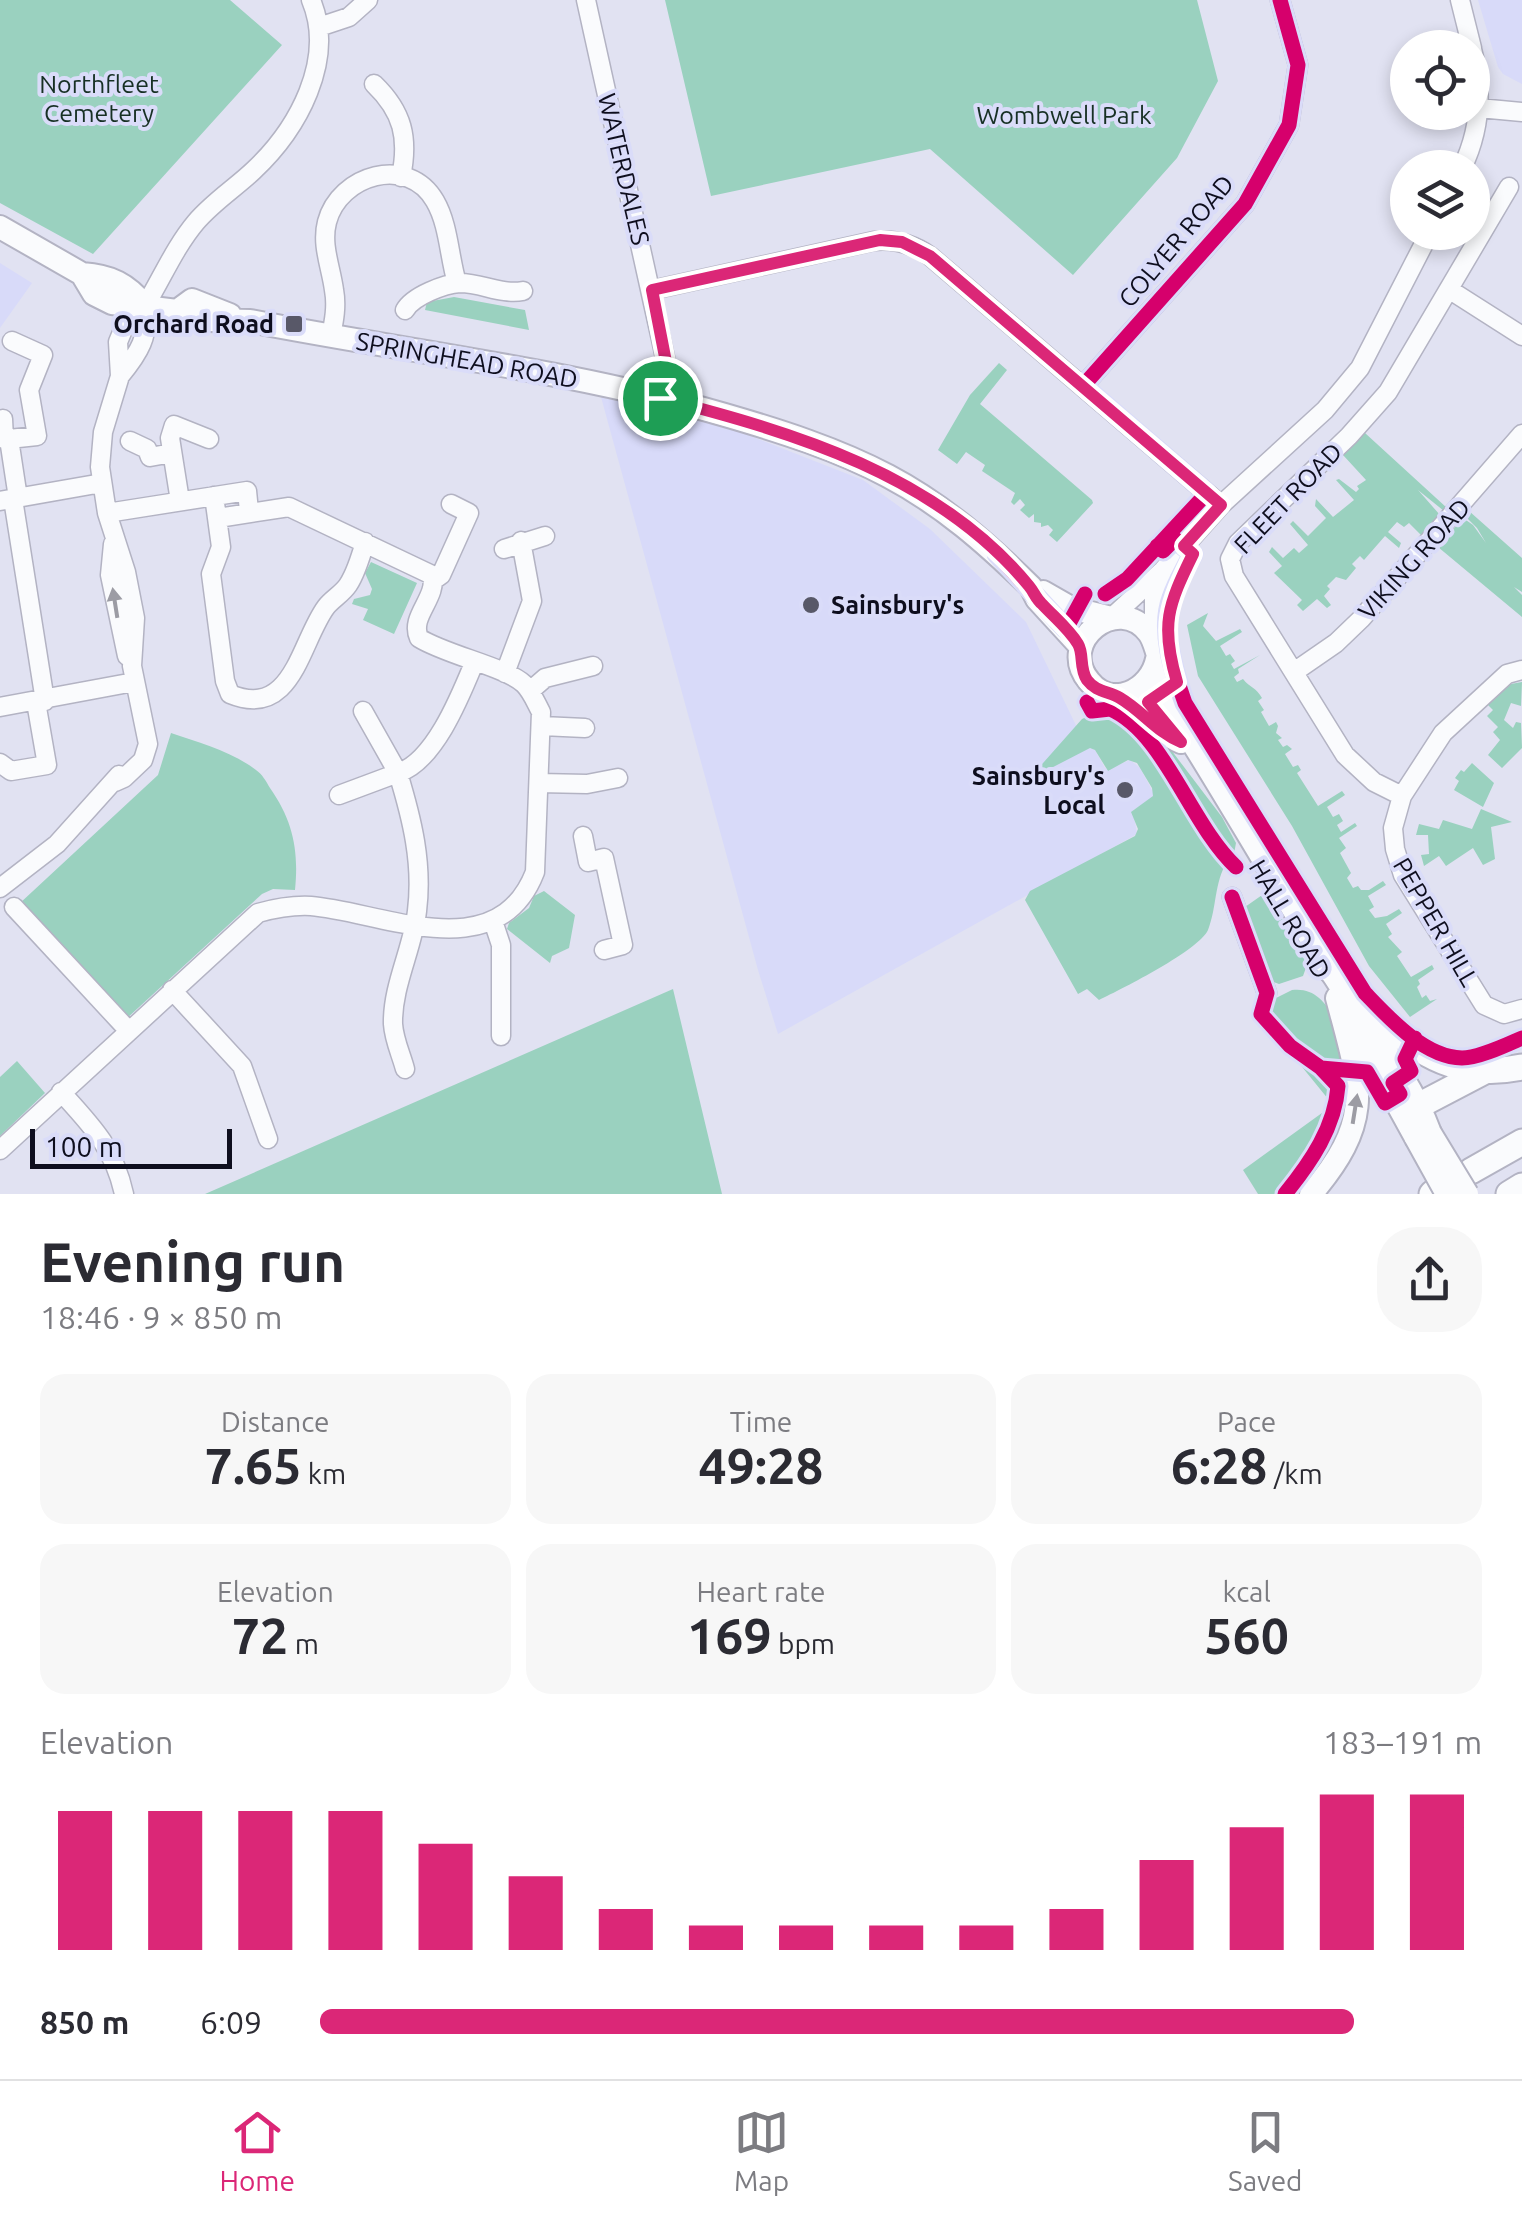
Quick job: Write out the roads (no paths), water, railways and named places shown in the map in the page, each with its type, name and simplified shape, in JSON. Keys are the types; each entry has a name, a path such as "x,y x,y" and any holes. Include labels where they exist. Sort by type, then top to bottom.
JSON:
{"highway":[{"path":"1331,970 1411,1046 1447,1064 1484,1071 1522,1067"},
{"path":"1420,1105 1484,1071"},
{"path":"1469,1183 1522,1142"},
{"path":"1509,1194 1522,1186"}],"main road":[{"path":"0,227 82,274 102,275 128,287 145,306"},
{"name":"SPRINGHEAD ROAD","path":"145,306 208,320 238,319 541,371 660,398 795,437 887,475 968,528 1030,588 1081,648"},
{"name":"SPRINGHEAD ROAD","path":"1030,588 1071,608 1111,618"},
{"path":"1081,648 1090,630 1111,618 1136,622 1156,650 1150,678 1126,693"},
{"name":"HALL ROAD","path":"1081,648 1086,678 1099,690 1126,693 1158,712 1181,742 1422,1136 1447,1194"},
{"name":"HALL ROAD","path":"1156,650 1164,690 1174,713 1331,970 1420,1105 1422,1136 1469,1183"},
{"path":"1311,1194 1341,1152 1356,1110 1356,1063 1337,998"}],"street":[{"path":"1,884 57,844 87,808 136,767 147,752 147,736 110,575 114,538 102,484 103,432 120,376 137,355 149,328 145,306 189,231 211,206 259,165 287,130 315,72 320,27 311,0"},
{"path":"320,27 353,15 368,0"},
{"name":"WATERDALES","path":"586,0 666,362 660,398"},
{"name":"COLYER ROAD","path":"1082,386 1245,204 1289,124 1298,65 1280,0"},
{"path":"1460,0 1468,30"},
{"path":"374,84 398,110 406,152 402,177"},
{"path":"1490,109 1522,112"},
{"path":"332,336 335,295 324,244 329,215 339,196 358,181 384,175 402,177 425,189 437,204 457,283"},
{"name":"FLEET ROAD","path":"1402,796 1375,783 1348,758 1234,576 1230,565 1232,552 1378,405 1402,372 1509,187"},
{"path":"652,290 865,243 902,242 930,256 1221,505"},
{"path":"1111,618 1163,570 1221,505 1325,410 1360,368 1421,250"},
{"path":"405,310 420,294 457,283 507,293 523,291"},
{"path":"1450,290 1522,336"},
{"path":"4,419 4,439 37,436 30,390 43,355 12,341"},
{"path":"180,500 170,438 174,425 210,439"},
{"name":"VIKING ROAD","path":"1294,672 1361,620 1522,434"},
{"path":"0,763 10,771 47,765 10,499 9,439"},
{"path":"130,442 148,449 150,457 172,453"},
{"path":"10,499 102,484"},
{"path":"107,513 247,491 249,511"},
{"path":"214,496 222,546 211,574 225,681 230,694 245,700 262,700 300,663 326,607 347,586 365,542"},
{"path":"0,1150 258,914 278,907 317,907 415,928 451,928 493,921 518,900 535,872 540,712 520,680 422,640 416,634 434,582 469,513 452,504"},
{"path":"218,518 288,508 427,572 434,582"},
{"path":"505,674 532,601 513,545 545,536"},
{"name":"HALL ROAD","path":"1156,650 1154,600 1163,570"},
{"path":"339,794 416,766 454,706 474,663"},
{"path":"530,691 545,678 593,666"},
{"name":"PEPPER HILL","path":"1522,670 1507,674 1442,733 1402,796 1393,834 1403,875 1486,1007 1504,1014 1522,1010"},
{"path":"0,707 41,702 133,674"},
{"path":"364,710 398,774 418,859 415,928 393,1018 394,1035 406,1069"},
{"path":"542,726 585,728"},
{"path":"538,783 587,784 618,778"},
{"path":"583,836 588,862 604,858 618,916 623,945 604,950"},
{"path":"1232,896 1267,993"},
{"path":"14,906 128,1030"},
{"path":"493,921 501,944 501,1036"},
{"path":"172,990 242,1066 268,1138"},
{"path":"61,1092 106,1142 124,1194"}],"place":[{"name":"Orchard Road","path":"294,324"},
{"name":"Sainsbury's","path":"811,605"},
{"name":"Sainsbury's Local","path":"1125,790"}],"park label":[{"name":"Northfleet Cemetery","path":"99,98"},
{"name":"Wombwell Park","path":"1064,115"}]}
